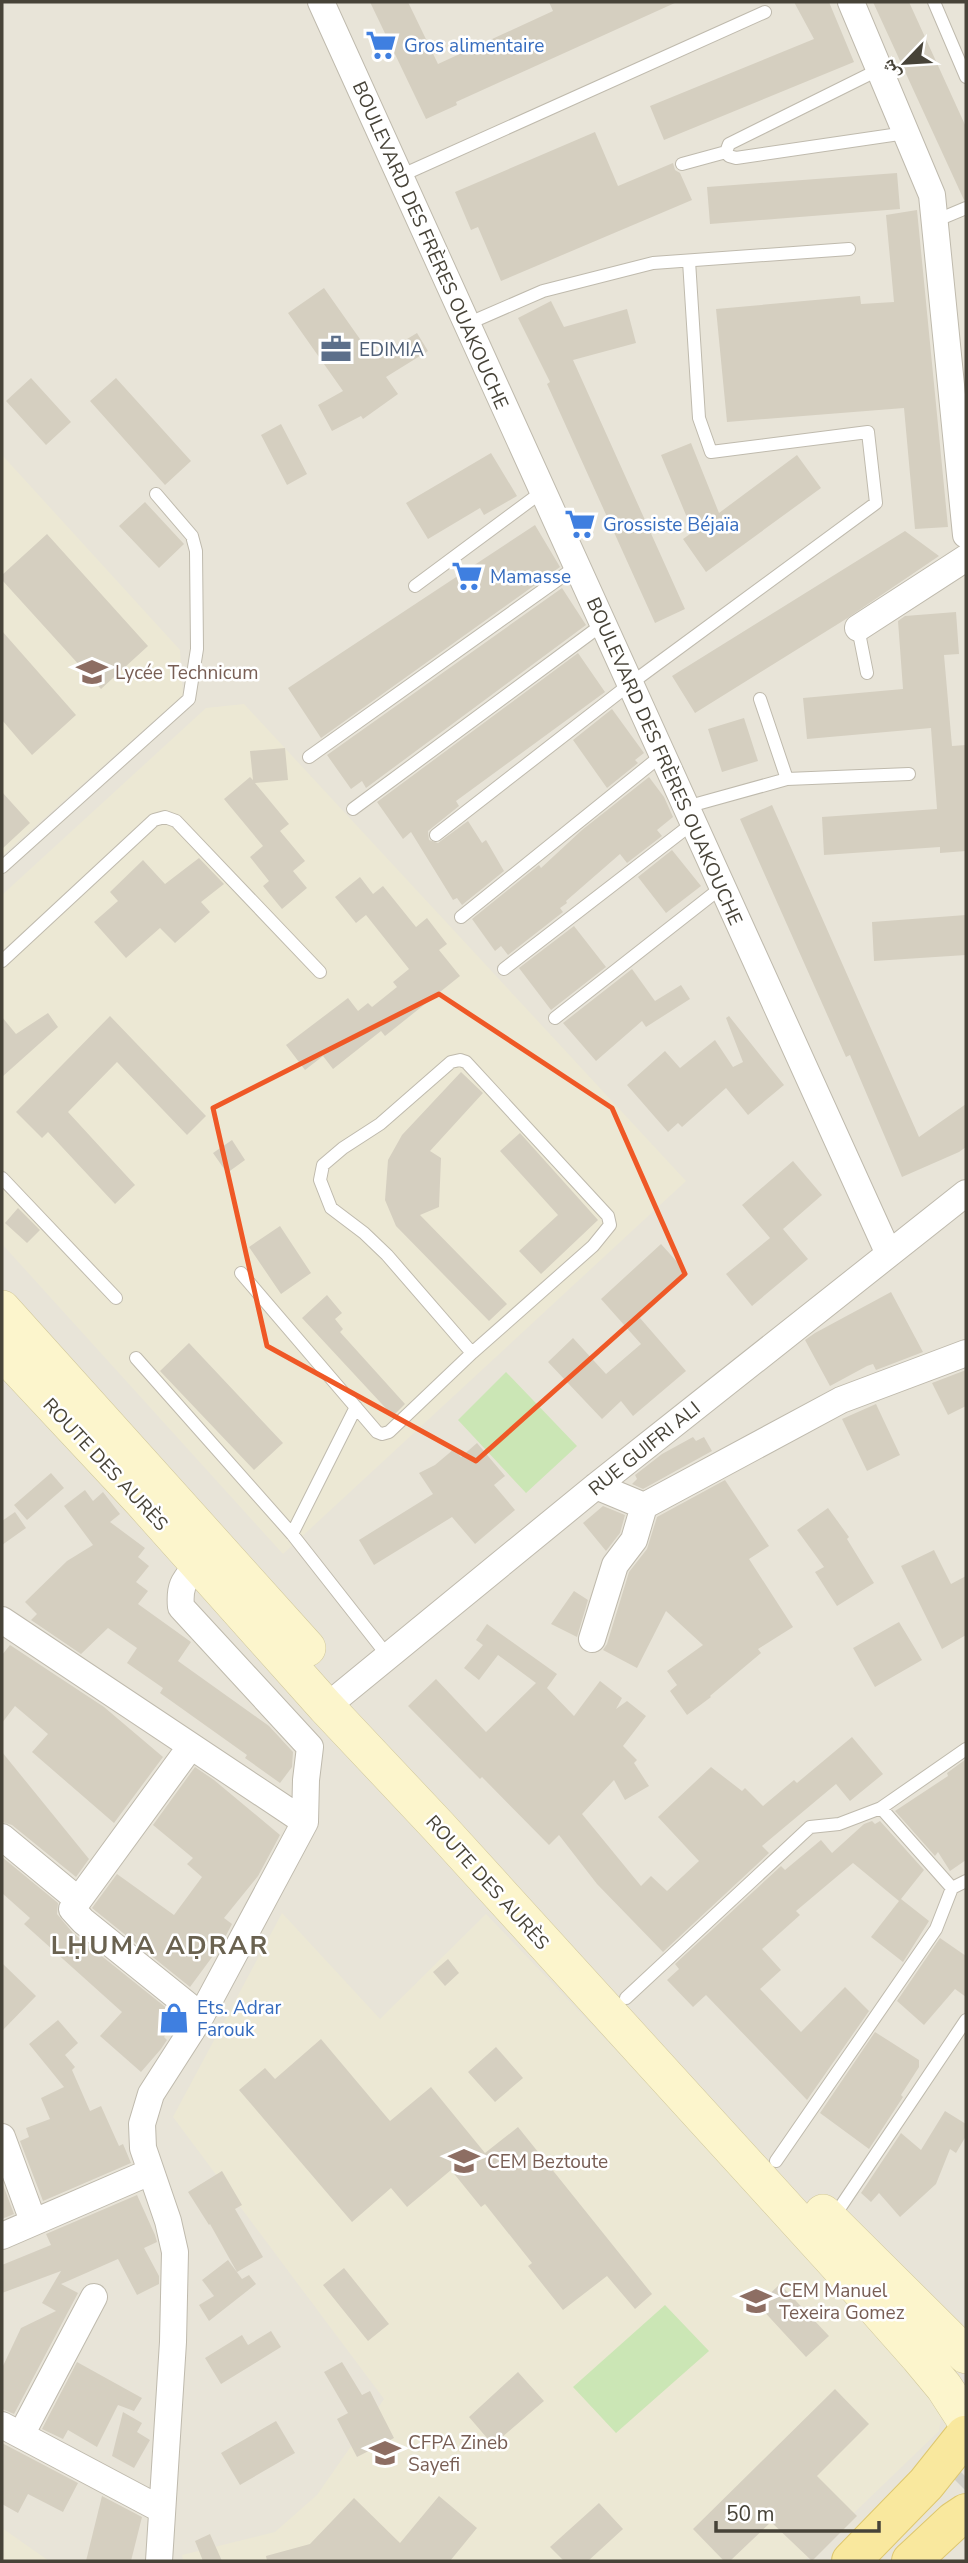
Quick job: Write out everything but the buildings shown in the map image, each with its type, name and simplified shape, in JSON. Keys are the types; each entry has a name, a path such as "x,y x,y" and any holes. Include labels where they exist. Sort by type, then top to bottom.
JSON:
{"main road":[{"path":"851,2561 926,2484 966,2433"},
{"path":"884,2561 963,2499"},
{"path":"911,2561 954,2521 963,2499"}],"street":[{"name":"BOULEVARD DES FRÈRES OUAKOUCHE","path":"321,2 888,1252"},
{"path":"851,2 932,195 961,426 966,535"},
{"path":"858,628 966,558"},
{"name":"RUE GUIFRI ALI","path":"335,1698 888,1252 966,1193"},
{"name":"ROUTE DES AURÈS","path":"2,1309 335,1698 438,1826 835,2262 936,2377 966,2433"},
{"name":"ROUTE DES AURÈS","path":"2,1351 198,1564 335,1698 626,1998 831,2221 966,2355"},
{"path":"592,1639 615,1565 634,1541 644,1506 841,1400 966,1353"},
{"path":"596,1486 644,1506"},
{"path":"159,2561 173,2342 175,2252 168,2221 143,2148 142,2124 151,2094 201,2016 305,1822 310,1747 181,1607 180,1591 184,1581 198,1564"},
{"path":"2,1619 305,1822"},
{"path":"191,1746 72,1909 83,1921 201,2016"},
{"path":"2,1837 77,1899"},
{"path":"2,2137 33,2221"},
{"path":"2,2236 150,2172"},
{"path":"94,2297 11,2430 162,2510"}],"lane":[{"path":"934,2 966,77"},
{"path":"400,176 765,12"},
{"path":"726,152 729,144 880,69"},
{"path":"726,152 736,158 906,132"},
{"path":"682,164 726,152"},
{"path":"935,220 966,208"},
{"path":"467,324 542,291 653,263 849,249"},
{"path":"436,835 630,684 876,503 868,432 711,452 699,418 689,261"},
{"path":"415,586 543,491"},
{"path":"2,867 189,699 197,649 196,551 192,536 156,494"},
{"path":"309,757 577,566"},
{"path":"353,809 603,624"},
{"path":"858,628 867,673"},
{"path":"760,699 787,779"},
{"path":"461,917 662,755"},
{"path":"504,969 690,815 787,779 909,774"},
{"path":"2,961 154,820 165,817 176,821 320,972"},
{"path":"555,1018 722,887"},
{"path":"241,1273 377,1432 382,1434 389,1432 472,1353 593,1246 610,1225 608,1216 466,1062 450,1062 380,1124 342,1148 323,1165 320,1180 331,1208 387,1255 472,1353"},
{"path":"2,1178 116,1298"},
{"path":"136,1359 292,1534 387,1655"},
{"path":"292,1534 356,1407"},
{"path":"626,1998 810,1827 839,1824 881,1808 966,1749"},
{"path":"881,1808 952,1888"},
{"path":"776,2161 936,1929 952,1888 966,1881"},
{"path":"831,2221 966,2020"}],"highlighted area":[{"path":"439,994 612,1108 685,1274 476,1461 267,1346 213,1108"}],"shaded area":[{"path":"2,2 966,2 966,2561 2,2561"},
{"name":"Lycée Technicum","path":"2,455 180,650 183,695 2,856"},
{"path":"244,704 686,1181 283,1554 2,1244 2,895 206,708"},
{"path":"282,1913 380,2019 486,1914 944,2398 939,2431 804,2561 183,2561 182,2555 275,2532 317,2495 384,2399 173,2117"},
{"path":"2,2528 49,2561 2,2561"}],"green space":[{"path":"506,1372 577,1446 526,1493 458,1420"},
{"path":"665,2305 709,2351 616,2433 573,2387"}],"tunnel":[{"path":"959,2484 966,2477"}],"place":[{"name":"Gros alimentaire","path":"381,45"},
{"name":"EDIMIA","path":"336,349"},
{"name":"Grossiste Béjaïa","path":"580,524"},
{"name":"Mamasse","path":"467,576"},
{"name":"Lycée Technicum","path":"92,672"},
{"name":"Ets. Adrar Farouk","path":"174,2018"},
{"name":"CEM Beztoute","path":"464,2161"},
{"name":"CEM Manuel Texeira Gomez","path":"756,2301"},
{"name":"CFPA Zineb Sayefi","path":"385,2453"}],"district":[{"name":"LḤUMA AḌRAR","path":"160,1945"}]}
